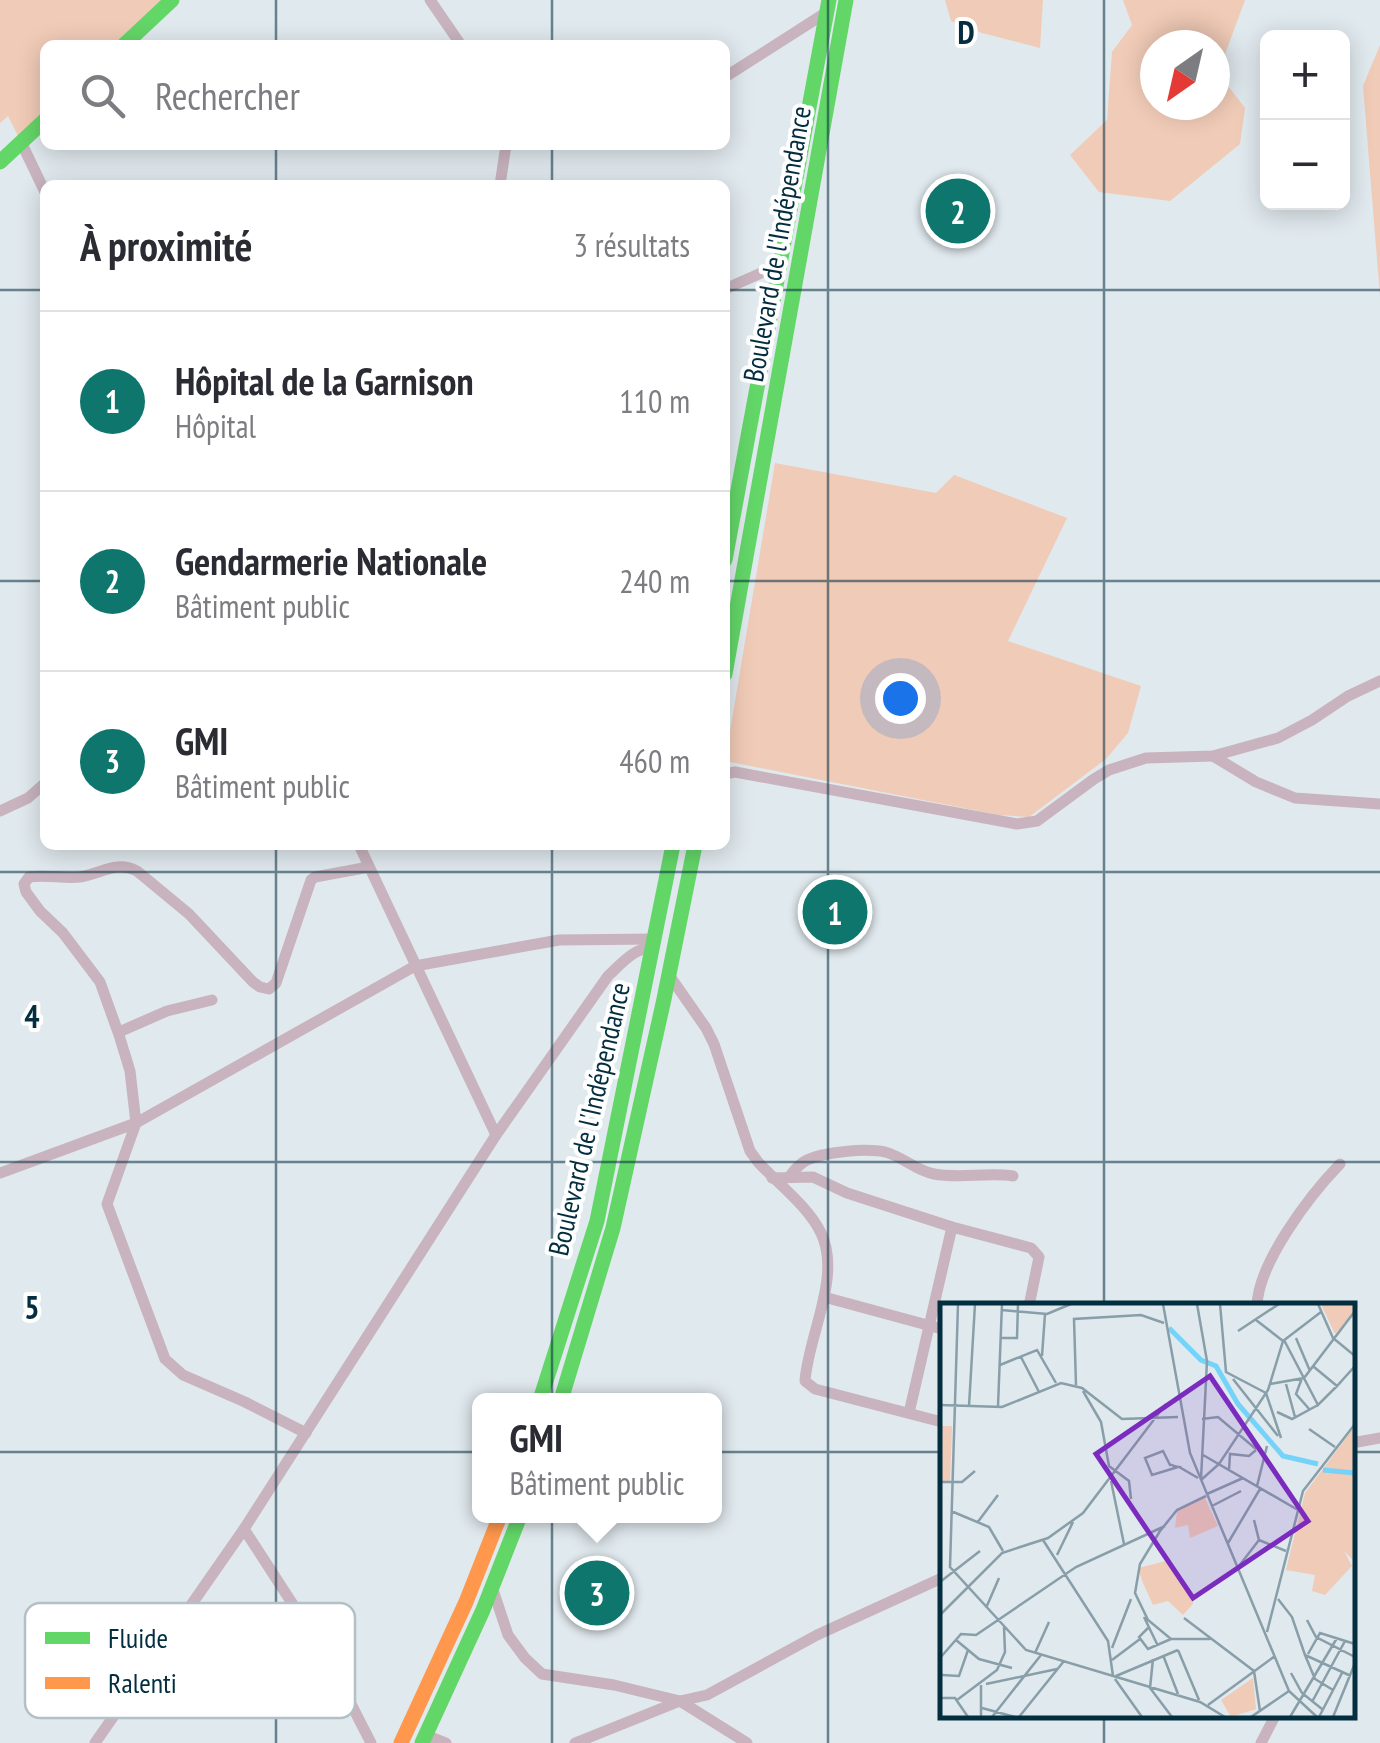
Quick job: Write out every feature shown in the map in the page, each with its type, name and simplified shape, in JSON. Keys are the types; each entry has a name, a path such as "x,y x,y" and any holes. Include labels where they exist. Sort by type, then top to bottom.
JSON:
{"main road":[{"path":"129,40 172,0"},
{"name":"Boulevard de l'Indépendance","path":"730,646 846,0"},
{"name":"Boulevard de l'Indépendance","path":"730,533 828,6"},
{"path":"0,162 40,125"},
{"name":"Boulevard de l'Indépendance","path":"542,1393 597,1222 672,850"},
{"name":"Boulevard de l'Indépendance","path":"563,1393 613,1228 693,850"},
{"path":"401,1743 466,1602 497,1523"},
{"path":"424,1739 517,1523"}],"street":[{"path":"430,0 458,40"},
{"path":"730,74 828,6"},
{"path":"21,142 40,182"},
{"path":"501,180 505,150"},
{"path":"730,287 779,265"},
{"path":"730,773 1016,824 1037,821 1110,770 1146,758 1213,756 1278,738 1380,681"},
{"path":"1213,756 1256,782 1295,798 1380,804"},
{"path":"0,811 28,798 40,787"},
{"path":"360,850 496,1135"},
{"path":"306,1433 183,1375 164,1359 107,1204 136,1123 130,1071 100,982 82,956 40,911 24,884 30,877 79,877 127,866 188,914 253,982 269,989 276,983 311,880 369,867"},
{"path":"0,1172 136,1123 416,966 559,940 654,943"},
{"path":"192,1603 496,1135 608,976 624,960 654,943"},
{"path":"669,975 714,1044 750,1151 822,1235 828,1270 805,1380 815,1389 940,1421"},
{"path":"118,1032 167,1011 212,1000"},
{"path":"790,1176 812,1158 878,1151 938,1175 1012,1176"},
{"path":"1257,1303 1264,1272 1279,1246 1340,1164"},
{"path":"772,1178 822,1180 846,1193 1036,1251 1039,1257 1030,1303"},
{"path":"909,1413 952,1228"},
{"path":"824,1297 940,1328"},
{"path":"1355,1442 1380,1438"},
{"path":"244,1529 292,1603"},
{"path":"575,1743 680,1701 707,1695 817,1635 940,1579"},
{"path":"492,1586 508,1634 542,1674 614,1685 680,1701 747,1743"},
{"path":"355,1710 372,1743"},
{"path":"95,1743 112,1718"},
{"path":"1261,1743 1274,1718"},
{"path":"424,1739 446,1743"}],"shaded area":[{"path":"0,0 162,0 122,40 40,40 40,121 21,142 8,116 0,123"},
{"path":"945,0 1043,0 1040,48 951,21"},
{"path":"1123,0 1245,0 1230,41 1230,30 1140,30 1140,120 1230,120 1230,89 1245,108 1240,144 1170,201 1099,192 1070,155 1107,120 1112,52 1132,25"},
{"path":"1380,45 1380,296 1363,86"},
{"path":"775,463 936,493 954,475 1067,518 1008,641 1141,686 1128,733 1106,759 1029,817 999,815 730,762 730,731"}],"traffic: fast":[{"path":"129,40 172,0"},
{"path":"730,533 829,0"},
{"path":"730,646 846,0"},
{"path":"0,162 40,125"},
{"path":"542,1393 597,1221 672,850"},
{"path":"563,1393 613,1228 694,850"},
{"path":"422,1743 483,1610 517,1523"}],"traffic: slow":[{"path":"401,1743 466,1602 497,1523"}],"place":[{"name":"Gendarmerie Nationale","path":"958,211"},
{"name":"Hôpital de la Garnison","path":"835,912"},
{"name":"GMI","path":"597,1593"}]}
